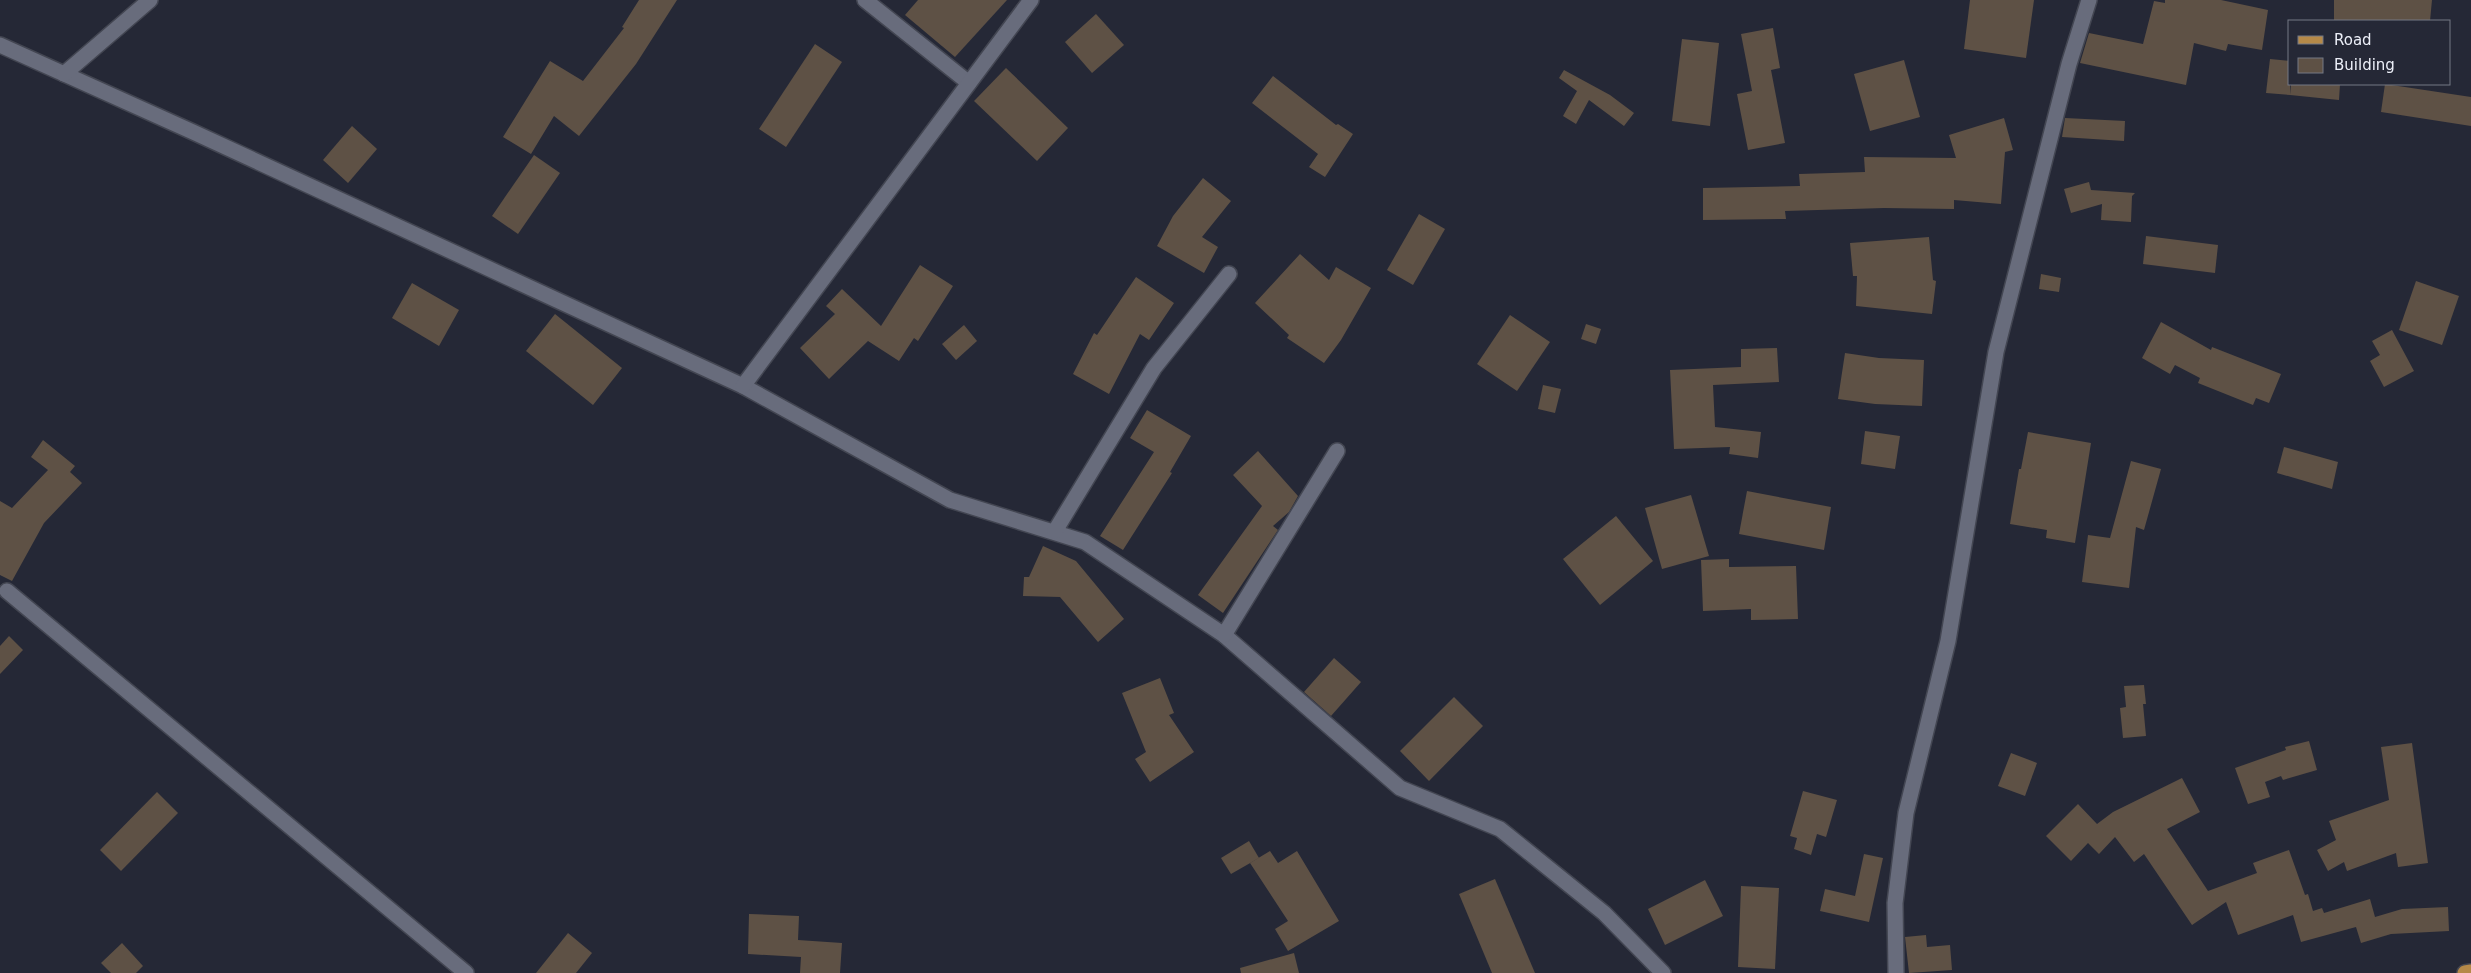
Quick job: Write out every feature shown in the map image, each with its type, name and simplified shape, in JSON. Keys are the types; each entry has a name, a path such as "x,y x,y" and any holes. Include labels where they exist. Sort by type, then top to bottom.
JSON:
{"main road":[{"path":"2465,973 2471,972"}],"street":[{"path":"64,74 150,0"},
{"path":"865,0 969,83"},
{"path":"742,386 1031,0"},
{"path":"1896,973 1894,903 1906,814 1948,641 1996,352 2068,64 2089,0"},
{"path":"0,45 742,386 950,500 1055,531 1085,542 1224,635 1400,788 1500,829 1604,912 1663,973"},
{"path":"1055,531 1154,368 1229,274"},
{"path":"1224,635 1337,451"},
{"path":"7,591 466,973"}],"building":[{"path":"639,0 677,0 636,64 579,136 554,116 531,154 503,137 550,61 583,81 624,28 622,27"},
{"path":"918,0 1007,0 955,57 905,15"},
{"path":"1970,0 2034,0 2026,58 1964,49"},
{"path":"2165,0 2221,0 2268,10 2262,50 2228,44 2226,51 2194,43 2186,85 2080,63 2089,33 2143,44 2154,1 2165,3"},
{"path":"2334,0 2432,0 2430,20 2334,20"},
{"path":"1096,14 1124,45 1092,73 1065,42"},
{"path":"1773,28 1780,68 1771,70 1785,143 1748,150 1737,94 1752,91 1741,34"},
{"path":"1682,39 1719,43 1710,126 1672,121"},
{"path":"815,44 842,62 786,147 759,129"},
{"path":"2270,59 2288,61 2290,95 2266,93"},
{"path":"1904,60 1920,117 1870,131 1854,74"},
{"path":"1006,68 1068,128 1037,161 974,101"},
{"path":"1564,70 1610,95 1634,113 1624,126 1589,100 1576,124 1563,116 1577,91 1559,78"},
{"path":"1273,76 1336,125 1338,124 1353,134 1325,177 1309,167 1318,154 1252,103"},
{"path":"2291,85 2340,85 2339,100 2290,95"},
{"path":"2385,85 2471,97 2471,126 2381,112"},
{"path":"2004,118 2013,150 2005,152 2001,204 1954,200 1954,209 1884,208 1785,211 1786,219 1703,220 1703,188 1800,186 1799,174 1865,172 1864,157 1956,158 1949,135"},
{"path":"2065,118 2125,121 2124,141 2062,137"},
{"path":"352,126 377,149 348,183 323,160"},
{"path":"534,155 560,173 518,234 492,216"},
{"path":"1203,178 1231,201 1202,237 1218,247 1204,273 1157,246 1173,216"},
{"path":"2089,182 2091,190 2135,193 2132,196 2131,222 2101,220 2102,204 2071,213 2064,189"},
{"path":"1419,214 1445,229 1413,285 1387,270"},
{"path":"2146,236 2218,245 2215,273 2143,264"},
{"path":"1929,237 1933,280 1936,281 1932,314 1856,306 1857,276 1853,276 1850,243"},
{"path":"1300,254 1329,280 1336,267 1371,288 1341,340 1324,363 1287,338 1289,335 1255,303"},
{"path":"920,265 953,286 918,341 914,338 899,361 868,341 829,379 800,348 835,314 826,306 842,289 881,326"},
{"path":"2041,274 2061,278 2059,292 2039,289"},
{"path":"1136,277 1174,303 1149,340 1140,334 1109,394 1073,374 1094,333 1097,335"},
{"path":"2416,281 2459,296 2442,345 2399,330"},
{"path":"412,283 459,310 439,346 392,318"},
{"path":"555,314 622,368 593,405 526,351"},
{"path":"1510,315 1550,342 1517,391 1477,364"},
{"path":"2161,322 2211,350 2212,347 2281,374 2269,403 2256,398 2253,405 2198,383 2200,378 2175,365 2170,374 2142,358"},
{"path":"1586,324 1601,329 1596,344 1581,339"},
{"path":"964,325 977,341 956,360 942,344"},
{"path":"2392,330 2414,371 2384,387 2370,361 2380,355 2372,341"},
{"path":"1777,348 1779,382 1713,385 1715,427 1761,432 1758,458 1729,454 1730,447 1674,449 1670,370 1741,367 1741,349"},
{"path":"1845,353 1879,358 1924,360 1922,406 1875,404 1838,399"},
{"path":"1543,385 1561,389 1555,413 1538,409"},
{"path":"1147,410 1191,436 1170,472 1172,473 1123,550 1100,536 1154,452 1130,438"},
{"path":"1865,431 1900,436 1895,469 1861,464"},
{"path":"2028,432 2091,443 2075,543 2046,538 2047,530 2010,524 2019,469 2021,469"},
{"path":"43,440 75,466 70,472 82,483 44,523 12,581 0,575 0,501 12,508 48,470 31,457"},
{"path":"2284,447 2338,462 2332,489 2277,473"},
{"path":"1258,451 1298,496 1289,512 1273,526 1278,530 1223,613 1198,595 1262,506 1233,475"},
{"path":"2131,461 2161,469 2144,530 2136,527 2129,588 2082,582 2088,535 2110,538"},
{"path":"1747,491 1831,507 1824,550 1739,534"},
{"path":"1691,495 1709,556 1662,569 1645,508"},
{"path":"1616,516 1653,561 1600,605 1563,559"},
{"path":"1043,546 1076,561 1124,619 1098,642 1060,597 1023,596 1024,577 1029,577"},
{"path":"1729,559 1729,567 1796,566 1798,619 1751,620 1751,609 1703,611 1701,560"},
{"path":"9,636 23,650 0,674 0,646"},
{"path":"1334,658 1361,682 1331,716 1304,692"},
{"path":"1160,678 1174,713 1169,715 1194,752 1150,782 1135,759 1146,752 1122,693"},
{"path":"2144,685 2146,704 2143,704 2146,736 2123,738 2120,708 2126,707 2124,686"},
{"path":"1454,697 1483,726 1429,781 1400,751"},
{"path":"2309,741 2317,770 2283,780 2281,776 2265,782 2270,797 2248,804 2235,768 2286,750 2285,747"},
{"path":"2412,743 2428,863 2398,867 2396,853 2347,871 2344,862 2328,871 2317,850 2336,840 2329,821 2389,800 2381,747"},
{"path":"2011,753 2037,763 2025,796 1998,786"},
{"path":"2182,778 2200,812 2167,829 2208,891 2257,873 2253,863 2289,850 2305,895 2308,894 2313,911 2322,908 2324,913 2370,899 2375,917 2402,909 2448,907 2449,931 2391,934 2361,943 2356,927 2301,942 2293,915 2238,935 2226,902 2192,925 2144,854 2134,862 2115,837 2099,854 2088,843 2071,861 2046,836 2078,804 2097,824 2113,812"},
{"path":"1803,791 1837,800 1826,837 1817,834 1811,855 1794,849 1797,838 1790,836"},
{"path":"157,792 178,813 121,871 100,850"},
{"path":"1249,841 1259,858 1231,874 1221,858"},
{"path":"1270,851 1278,863 1297,851 1339,921 1288,951 1275,929 1288,921 1250,863"},
{"path":"1864,854 1883,858 1869,922 1820,911 1825,889 1855,896"},
{"path":"1495,879 1535,973 1492,973 1459,894"},
{"path":"1705,880 1723,916 1665,945 1648,909"},
{"path":"1741,886 1779,888 1775,969 1738,967"},
{"path":"749,914 799,916 798,940 842,943 840,973 800,973 801,957 748,954"},
{"path":"568,933 592,953 576,973 536,973"},
{"path":"1926,935 1927,947 1950,945 1952,970 1909,973 1905,937"},
{"path":"122,943 143,966 136,973 111,973 101,963"},
{"path":"1294,953 1299,973 1241,973 1240,968"}]}
